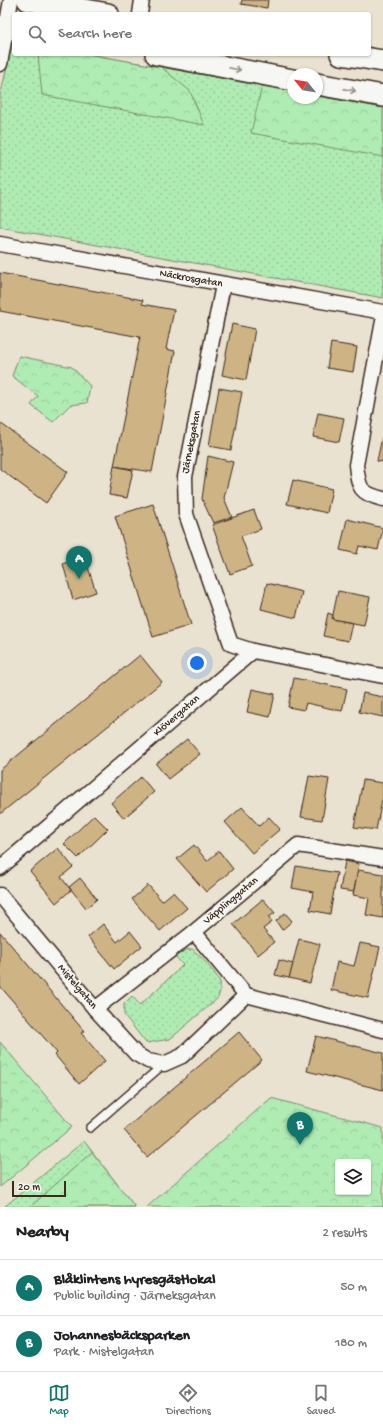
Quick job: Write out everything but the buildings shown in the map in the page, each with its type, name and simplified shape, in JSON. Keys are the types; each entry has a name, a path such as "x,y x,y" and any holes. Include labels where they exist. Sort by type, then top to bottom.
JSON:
{"main road":[{"path":"28,0 97,12"},
{"path":"167,56 287,79"},
{"path":"353,56 383,61"},
{"path":"323,85 383,96"}],"street":[{"path":"0,64 11,0"},
{"path":"140,12 142,0"},
{"name":"Näckrosgatan","path":"0,244 223,285 383,312"},
{"name":"Järneksgatan","path":"223,285 185,477 186,514 231,644 253,651"},
{"path":"383,321 356,465 358,485 367,494 383,500"},
{"path":"253,651 383,676"},
{"name":"Klövergatan","path":"0,868 253,651"},
{"name":"Väpplinggatan","path":"95,1009 194,932 298,845 383,858"},
{"name":"Mistelgatan","path":"0,895 95,1009 136,1054 148,1061 164,1064"},
{"path":"194,932 246,995 383,1030"},
{"path":"164,1064 182,1056 246,995"}],"lane":[{"path":"90,1128 164,1064"}],"green space":[{"path":"12,46 12,56 99,56 287,90 287,104 323,104 323,97 383,108 383,298 0,227 0,96"},
{"path":"38,56 99,56 161,67 190,91 204,125 42,95"},
{"path":"262,86 287,90 287,104 323,104 323,97 383,108 383,157 251,133"},
{"path":"19,356 72,367 90,386 87,403 70,405 53,422 31,405 38,396 12,376"},
{"path":"192,949 208,964 218,978 220,982 220,992 218,998 170,1039 146,1043 124,1015 124,1004 132,996 140,1005 183,965 175,956 186,950"},
{"path":"0,1042 72,1127 0,1187"},
{"path":"271,1098 383,1128 383,1207 147,1207"},
{"path":"84,1141 135,1207 4,1207"},
{"path":"92,1152 135,1207 30,1207"}],"place":[{"name":"Blåklintens hyresgästlokal","path":"79,579"},
{"name":"Johannesbäcksparken","path":"300,1145"}]}
